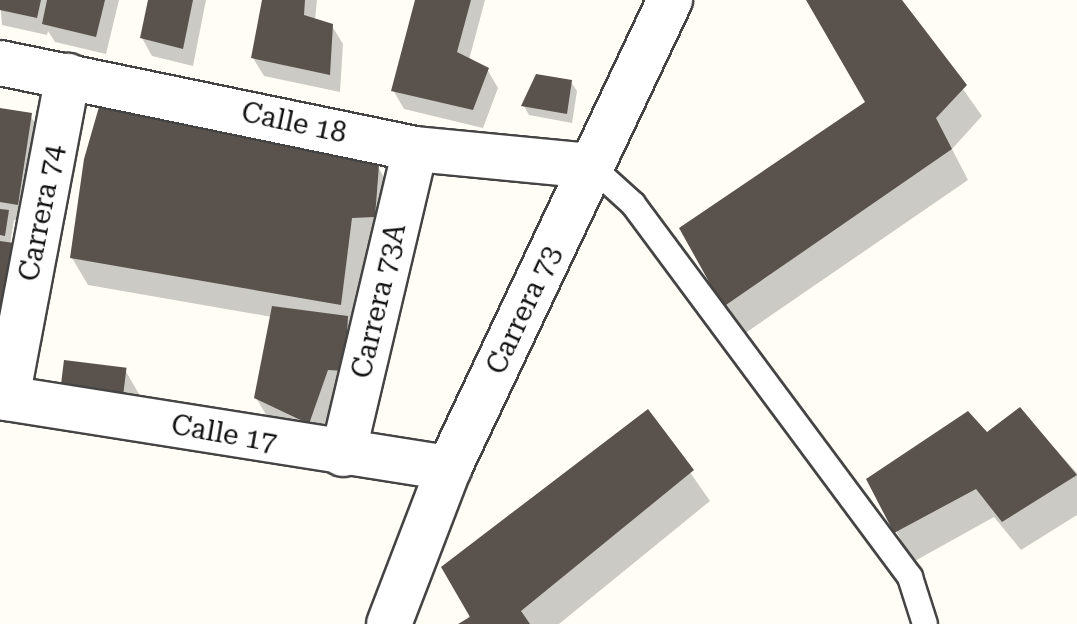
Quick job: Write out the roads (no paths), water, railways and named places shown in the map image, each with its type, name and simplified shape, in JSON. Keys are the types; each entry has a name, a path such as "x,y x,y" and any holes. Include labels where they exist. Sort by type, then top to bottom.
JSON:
{"street":[{"name":"Carrera 73","path":"389,624 449,468 670,0"},
{"name":"Calle 18","path":"0,63 415,149 591,166"},
{"name":"Carrera 74","path":"4,397 68,76"},
{"name":"Carrera 73A","path":"343,454 415,149"},
{"name":"Calle 17","path":"4,397 343,454 449,468"}],"lane":[{"path":"591,166 633,204 910,577 925,624"}]}
